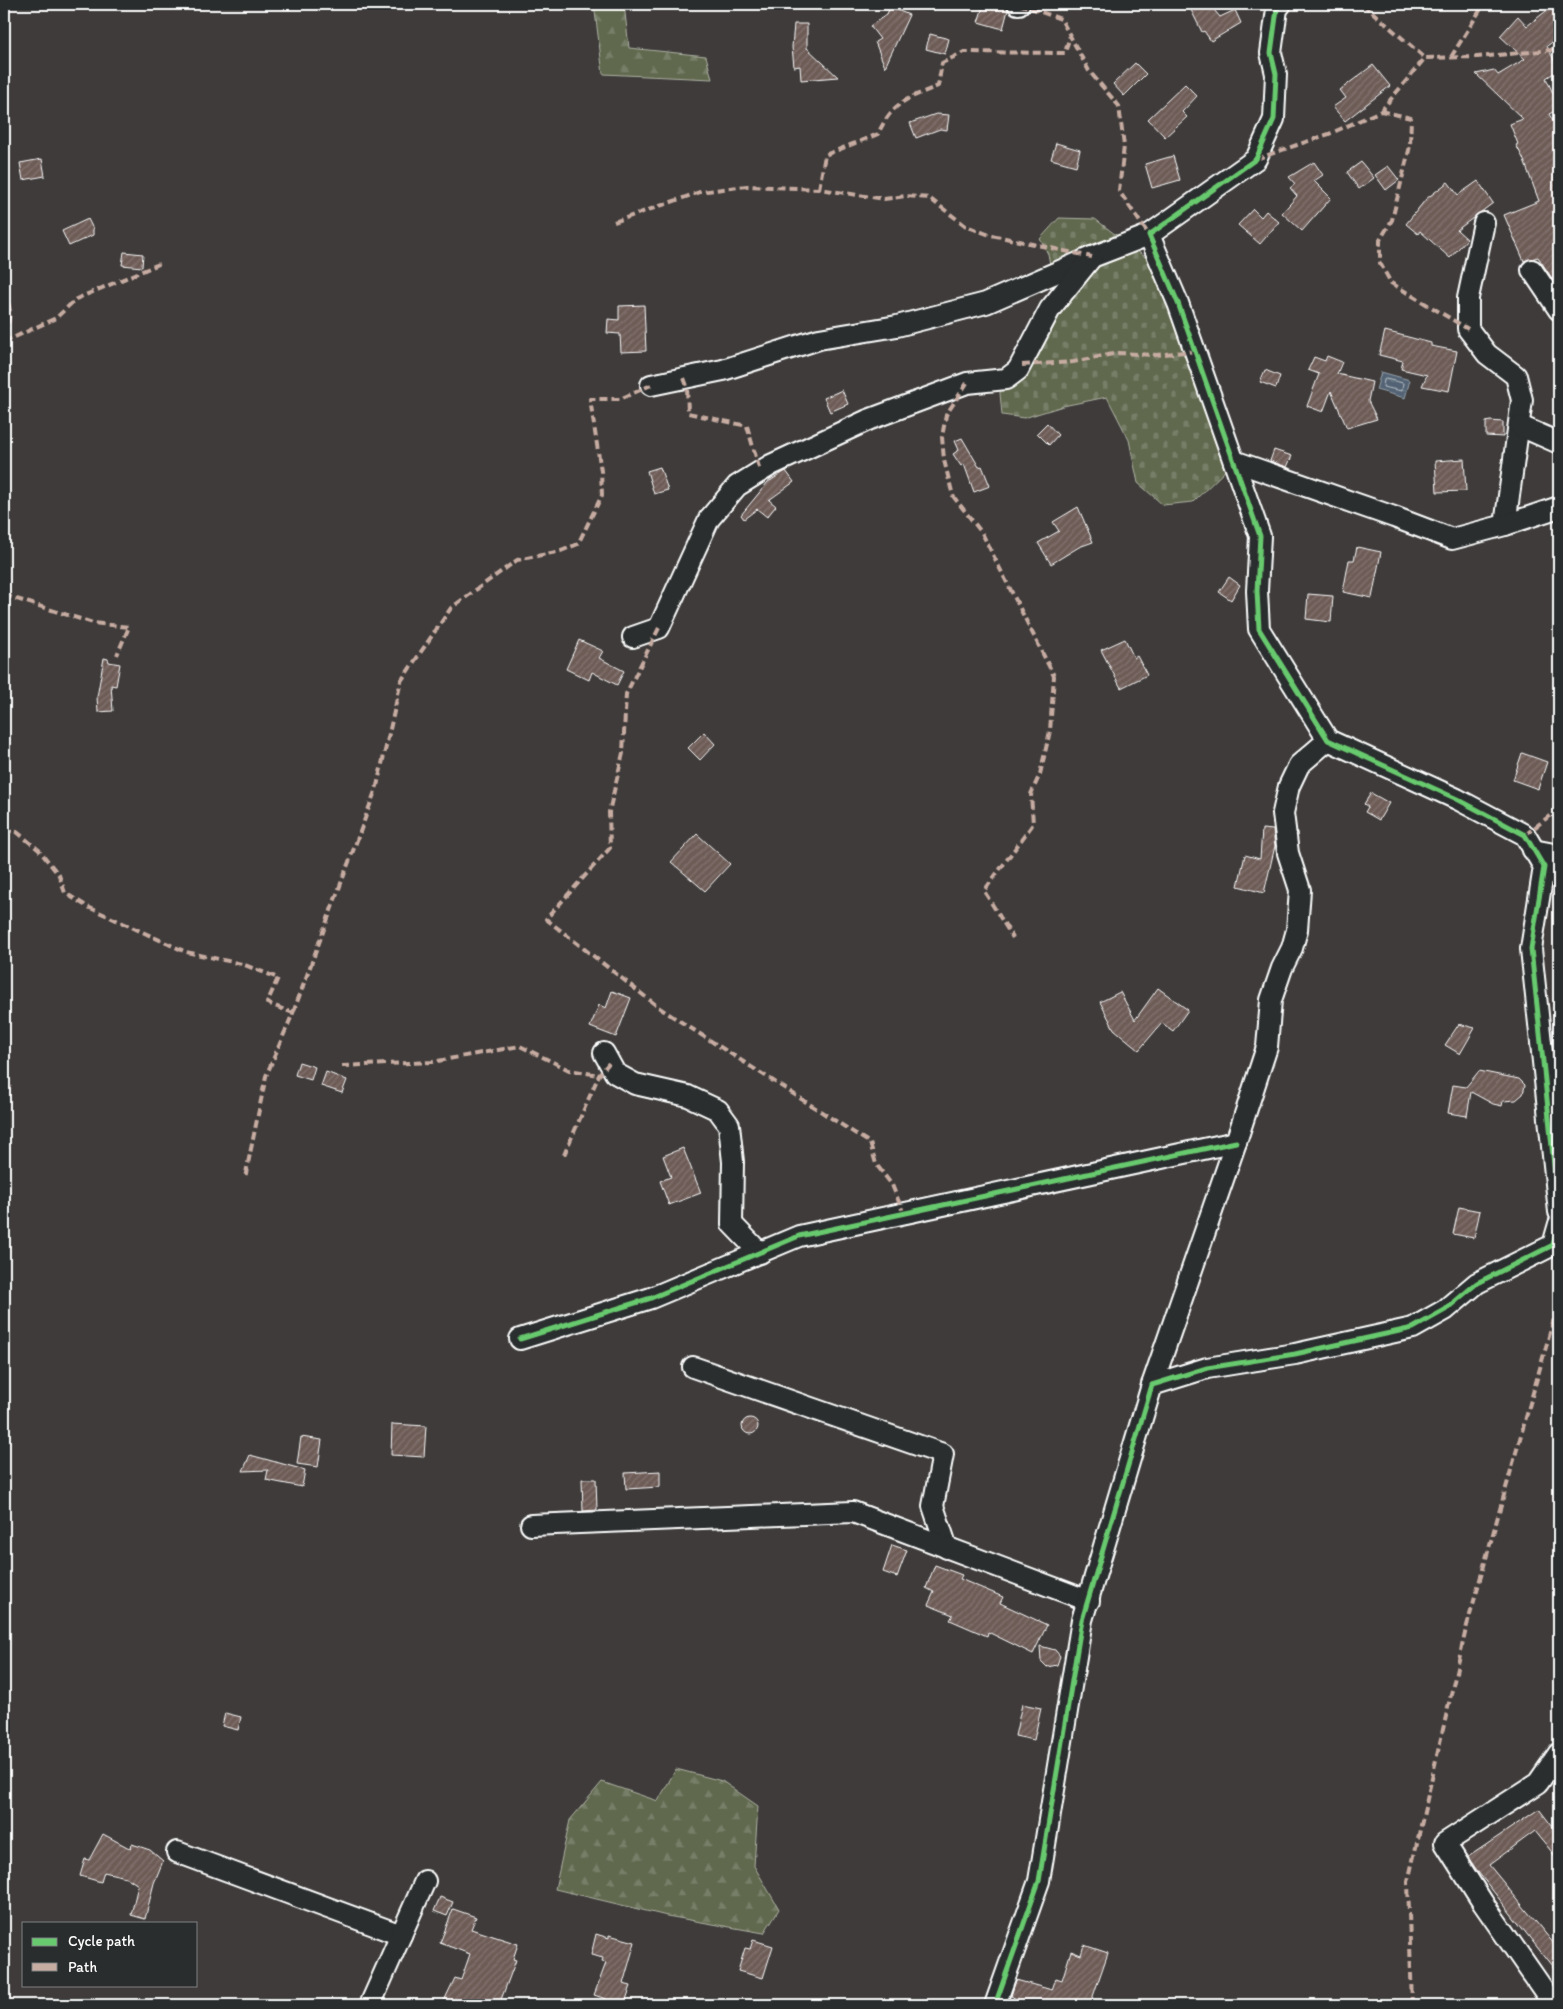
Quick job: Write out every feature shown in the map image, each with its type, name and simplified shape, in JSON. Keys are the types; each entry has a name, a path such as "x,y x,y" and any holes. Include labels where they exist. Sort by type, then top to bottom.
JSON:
{"street":[{"path":"651,384 724,370 819,339 897,326 986,303 1092,257 1149,235 1256,159 1274,118 1276,74 1271,53 1277,10 1281,4"},
{"path":"1484,223 1468,298 1468,329 1487,354 1516,376 1522,400 1506,525"},
{"path":"1149,235 1178,302 1260,536 1257,591 1259,629 1328,740 1457,799 1525,835 1544,867 1531,949 1559,1212"},
{"path":"633,637 659,628 709,519 737,486 770,465 868,420 967,383 1006,379 1018,370 1050,309 1092,257"},
{"path":"1532,270 1559,310"},
{"path":"1520,426 1559,443"},
{"path":"1234,461 1452,539 1506,525 1559,507"},
{"path":"995,2005 1039,1881 1082,1620 1152,1385 1267,1047 1271,1000 1282,968 1292,948 1297,930 1300,890 1288,853 1283,813 1289,786 1299,765 1328,740"},
{"path":"1533,850 1559,855"},
{"path":"604,1053 615,1073 636,1084 688,1096 718,1110 729,1125 732,1162 732,1224 760,1252"},
{"path":"520,1339 650,1298 799,1236 1236,1142"},
{"path":"1152,1385 1207,1368 1296,1354 1413,1328 1445,1310 1477,1284 1556,1249 1559,1224"},
{"path":"693,1367 943,1454 933,1506 947,1548"},
{"path":"531,1525 853,1512 1089,1601"},
{"path":"1554,2005 1483,1903 1445,1843 1538,1783 1559,1753"},
{"path":"176,1852 401,1935"},
{"path":"370,2005 425,1882"}],"green space":[{"path":"594,4 624,4 629,48 706,56 712,79 603,74"},
{"path":"1059,218 1095,219 1149,260 1179,330 1227,469 1193,502 1163,505 1138,483 1129,440 1107,397 1063,406 1024,418 1002,415 1001,388 1038,357 1060,315 1048,254 1040,239"},
{"path":"676,1769 722,1781 758,1806 754,1866 779,1909 764,1933 667,1916 555,1889 570,1820 602,1782 658,1801"}],"water":[{"path":"1381,372 1410,380 1405,398 1376,390"}],"building":[{"path":"984,4 1006,4 1008,10 1003,29 978,22"},
{"path":"1188,4 1209,4 1220,17 1235,10 1241,23 1211,41 1204,31 1202,32"},
{"path":"1555,4 1559,4 1559,37 1547,46 1559,70 1546,78 1559,106 1559,109 1549,114 1559,131 1559,289 1538,257 1524,261 1504,215 1539,201 1523,158 1516,145 1518,144 1510,124 1523,119 1476,74 1494,70 1498,75 1525,59 1500,36 1518,16 1527,26"},
{"path":"890,7 909,15 885,67 875,42 880,39 870,26 887,14"},
{"path":"794,24 807,24 807,48 838,77 801,80 800,66 794,67 792,47"},
{"path":"930,34 949,39 945,54 926,49"},
{"path":"1135,63 1146,74 1124,96 1113,84"},
{"path":"1373,65 1390,86 1345,121 1333,107 1346,98 1340,90"},
{"path":"1185,84 1197,96 1182,112 1187,117 1165,137 1148,119"},
{"path":"936,114 949,115 947,130 940,129 916,138 910,123"},
{"path":"1056,143 1080,150 1076,166 1051,159"},
{"path":"1173,156 1180,180 1152,188 1145,164"},
{"path":"42,159 45,176 23,180 20,163"},
{"path":"1314,162 1323,175 1314,181 1331,198 1302,231 1282,213 1297,196 1290,188 1295,184 1289,177"},
{"path":"1361,162 1374,178 1359,189 1347,172"},
{"path":"1388,166 1399,180 1386,190 1375,175"},
{"path":"1478,181 1493,203 1457,230 1467,239 1450,258 1420,231 1418,234 1406,224 1426,199 1448,182 1458,195"},
{"path":"1253,209 1261,217 1266,211 1279,222 1260,244 1238,225"},
{"path":"88,219 93,229 93,235 69,246 62,231"},
{"path":"124,252 143,254 142,267 122,265"},
{"path":"644,305 646,351 621,352 620,334 607,333 608,319 619,320 619,306"},
{"path":"1385,331 1431,343 1431,346 1457,351 1449,391 1422,386 1427,375 1401,369 1403,361 1379,355"},
{"path":"1327,356 1342,362 1337,374 1372,382 1368,401 1377,419 1347,428 1331,391 1323,412 1307,406 1319,374 1308,370 1314,357 1325,361"},
{"path":"1265,370 1280,376 1276,388 1260,382"},
{"path":"842,390 848,404 830,412 824,398"},
{"path":"1486,422 1503,422 1503,437 1486,436"},
{"path":"1047,423 1058,435 1049,445 1037,433"},
{"path":"962,438 979,467 982,466 990,486 974,492 964,464 961,466 953,454 959,450 955,441"},
{"path":"1274,450 1292,456 1287,467 1270,461"},
{"path":"1464,459 1466,491 1437,492 1435,461"},
{"path":"660,467 668,490 654,494 647,471"},
{"path":"786,471 794,482 769,500 776,506 767,517 757,509 744,519 741,515 768,482"},
{"path":"1078,507 1093,542 1079,547 1051,564 1038,543 1059,531 1053,522"},
{"path":"1357,547 1381,552 1372,598 1343,592 1349,560 1354,560"},
{"path":"1229,577 1240,585 1231,600 1219,592"},
{"path":"1308,594 1333,596 1331,622 1306,619"},
{"path":"1125,639 1134,658 1137,656 1147,675 1121,688 1101,650"},
{"path":"579,640 603,651 599,658 624,671 617,685 592,672 589,680 566,669"},
{"path":"104,658 108,659 109,662 120,664 116,686 111,685 113,711 98,712 97,697"},
{"path":"704,732 715,744 700,760 688,748"},
{"path":"1522,753 1547,762 1538,789 1513,780"},
{"path":"1371,793 1389,803 1379,820 1365,812 1368,807 1364,804"},
{"path":"1262,829 1273,830 1275,846 1264,893 1238,886 1245,855 1260,859"},
{"path":"697,834 730,864 705,891 671,862"},
{"path":"1158,988 1188,1010 1173,1031 1162,1023 1139,1050 1114,1029 1100,1002 1120,992 1135,1020"},
{"path":"612,991 631,998 616,1037 590,1027 599,1005 606,1008"},
{"path":"1459,1024 1475,1028 1460,1054 1445,1045"},
{"path":"299,1062 315,1067 311,1080 295,1075"},
{"path":"1479,1071 1519,1079 1525,1085 1523,1094 1516,1100 1503,1101 1502,1106 1493,1104 1471,1092 1467,1116 1448,1113 1453,1085 1466,1087"},
{"path":"326,1072 347,1080 342,1093 321,1086"},
{"path":"683,1148 701,1193 669,1205 660,1181 671,1177 663,1156"},
{"path":"1459,1207 1480,1211 1474,1238 1453,1234"},
{"path":"750,1418 756,1420 758,1426 756,1432 750,1434 744,1432 742,1426 744,1420"},
{"path":"392,1424 426,1426 424,1457 391,1455"},
{"path":"301,1437 322,1440 318,1467 297,1464"},
{"path":"250,1455 305,1470 302,1487 266,1480 268,1470 243,1471"},
{"path":"660,1471 660,1487 626,1489 625,1473"},
{"path":"582,1479 596,1479 597,1510 583,1511"},
{"path":"892,1545 907,1550 897,1577 883,1572"},
{"path":"935,1565 962,1575 960,1579 1003,1597 1000,1603 1047,1625 1033,1654 988,1632 987,1636 950,1620 953,1615 928,1605 934,1592 926,1588"},
{"path":"1040,1646 1055,1650 1060,1656 1057,1665 1047,1667 1041,1661"},
{"path":"1022,1704 1041,1708 1034,1740 1015,1736"},
{"path":"225,1713 241,1717 238,1730 222,1726"},
{"path":"1539,1809 1559,1835 1559,1861 1535,1831 1489,1865 1559,1950 1559,1975 1468,1857"},
{"path":"103,1834 131,1849 132,1844 150,1850 163,1861 154,1883 145,1919 131,1915 138,1885 126,1877 104,1872 101,1882 80,1876 85,1859 89,1860"},
{"path":"440,1897 453,1902 447,1916 434,1911"},
{"path":"453,1909 476,1917 471,1929 518,1944 513,1959 516,1960 499,2005 442,2005 455,1978 461,1980 470,1954 440,1943"},
{"path":"596,1934 609,1938 609,1935 635,1942 623,1984 631,1986 624,2005 603,2005 606,1999 594,1995 606,1963 602,1962 603,1958 591,1955"},
{"path":"753,1940 773,1946 763,1978 738,1971 745,1948 750,1949"},
{"path":"1084,1945 1108,1953 1090,2005 1026,2005 1011,1996 1016,1980 1052,1990 1056,1978 1062,1980 1071,1951 1081,1955"}],"marked path":[{"path":"1019,4 1061,19 1089,71 1119,106 1124,146 1119,191 1149,235"},
{"path":"1363,4 1425,58"},
{"path":"1451,57 1484,4"},
{"path":"819,189 825,155 878,134 889,114 902,102 938,86 942,63 964,52 1065,53 1070,35"},
{"path":"1256,159 1329,134 1381,111 1425,58 1477,57 1551,50 1559,43"},
{"path":"1381,111 1411,118 1410,146 1392,220 1380,240 1380,263 1391,283 1468,329"},
{"path":"4,167 6,172 4,190"},
{"path":"614,222 700,192 747,186 819,189 884,199 906,196 929,198 966,226 987,234 1092,257"},
{"path":"4,342 56,318 76,299 159,264"},
{"path":"4,280 10,312 5,341"},
{"path":"1022,365 1073,362 1118,353 1156,355 1195,351"},
{"path":"684,378 687,386 688,413 747,426 760,471"},
{"path":"967,383 946,415 942,437 944,460 953,496 982,533 1054,676 1050,731 1040,774 1031,794 1033,824 984,891 1013,938"},
{"path":"293,1013 377,786 401,681 451,608 517,560 561,551 578,544 602,495 601,471 590,399 620,399 651,385"},
{"path":"4,595 93,623 129,627 117,655"},
{"path":"659,628 626,694 623,753 609,812 610,848 546,919 661,1009 870,1143 876,1164 892,1185 904,1214"},
{"path":"1525,835 1552,814 1559,816"},
{"path":"4,830 17,832 39,850 59,875 65,893 88,907 186,952 242,964 278,978 267,1003 293,1013 266,1076 245,1178"},
{"path":"342,1066 432,1062 520,1046 569,1070 599,1075"},
{"path":"564,1155 599,1075 609,1063"},
{"path":"4,1075 10,1088"},
{"path":"1412,2005 1408,1882 1466,1629 1559,1301"}],"cycle path":[{"path":"1281,4 1277,9 1271,53 1276,74 1274,119 1256,159 1149,235 1178,303 1260,536 1257,591 1259,629 1328,740 1457,799 1525,835 1544,867 1531,949 1559,1212"},
{"path":"520,1339 651,1298 799,1236 1236,1142"},
{"path":"995,2005 1039,1881 1082,1620 1152,1385 1207,1368 1295,1354 1413,1328 1445,1310 1477,1283 1553,1245 1559,1224"}]}
